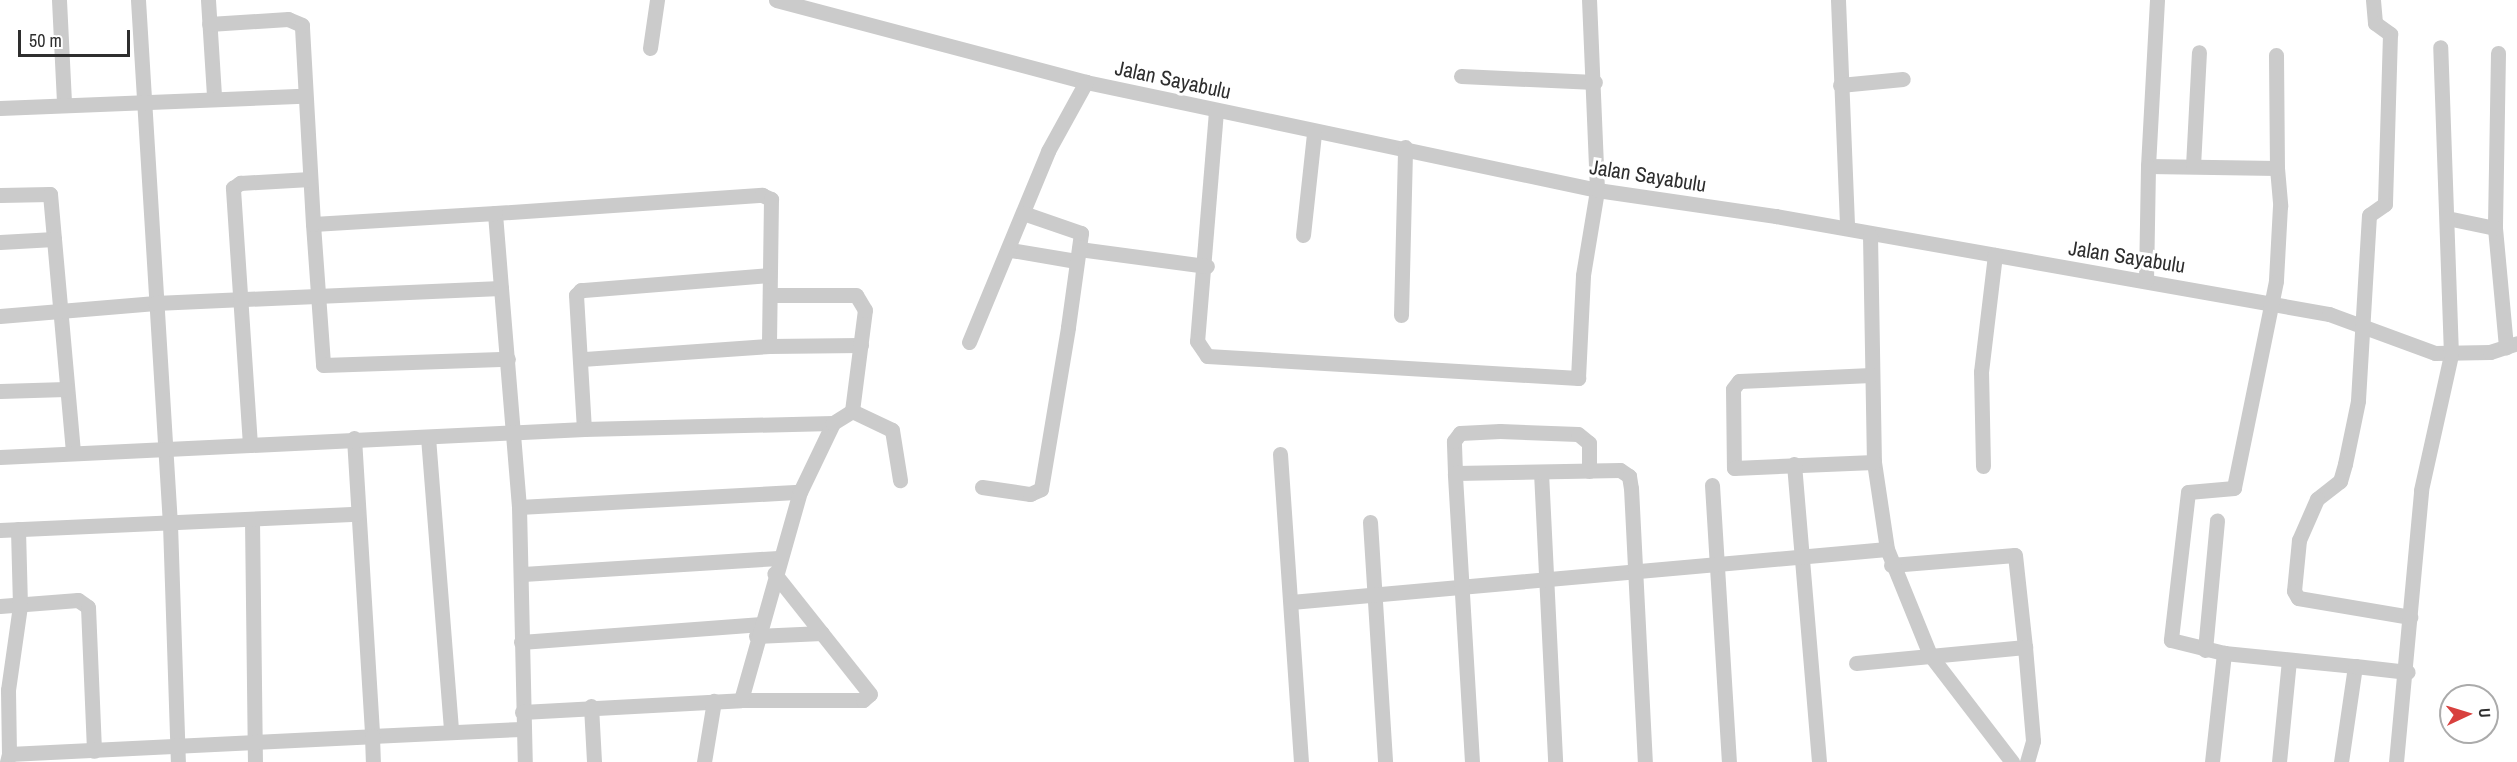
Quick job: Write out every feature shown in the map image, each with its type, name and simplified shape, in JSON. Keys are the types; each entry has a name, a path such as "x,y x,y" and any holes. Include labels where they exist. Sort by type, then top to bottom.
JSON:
{"street":[{"path":"59,0 64,103"},
{"path":"138,0 142,99 170,524 178,762"},
{"path":"208,0 214,96"},
{"path":"650,48 657,0"},
{"name":"Jalan Sayabulu","path":"776,0 1086,82 1314,134 1405,147 1597,190 1847,228 1870,235 2271,304 2361,324 2451,355 2512,345"},
{"path":"1216,111 1207,266 1197,341 1207,356 1567,380 1582,370 1583,275 1597,190 1595,82 1589,0"},
{"path":"1838,0 1847,228"},
{"path":"2146,281 2148,166 2157,0"},
{"path":"2373,0 2375,22 2390,34 2385,204 2369,215 2358,401 2343,476 2317,499 2299,540 2294,591 2298,598 2410,617"},
{"path":"209,24 296,19 302,25 303,96 323,365 508,359"},
{"path":"2396,762 2408,672 2410,617 2421,490 2451,355 2440,47"},
{"path":"2193,166 2199,52"},
{"path":"2498,52 2495,228 2512,345"},
{"path":"2276,55 2279,239 2271,304 2234,488 2187,495 2170,636 2175,644 2224,653 2408,672"},
{"path":"1461,76 1595,82"},
{"path":"1840,86 1902,79"},
{"path":"969,342 1011,250 1048,151 1086,82"},
{"path":"0,108 214,96 303,96"},
{"path":"1303,235 1314,134"},
{"path":"1401,315 1405,147"},
{"path":"2148,166 2277,168"},
{"path":"250,445 237,300 233,188 310,180"},
{"path":"0,195 50,194 63,311 66,389 73,452"},
{"path":"312,224 768,196 769,346"},
{"path":"495,213 515,435 523,574 521,642 522,729 525,762"},
{"path":"982,486 1030,494 1041,489 1077,255 1079,229 1023,213"},
{"path":"2447,218 2495,228"},
{"path":"1870,235 1874,462 1887,549 1930,655 2012,762"},
{"path":"0,242 54,239"},
{"path":"1011,250 1207,266"},
{"path":"1983,466 1981,372 1995,255"},
{"path":"584,429 576,295 587,286 769,275"},
{"path":"0,316 155,303 501,288"},
{"path":"0,457 354,438 515,435 584,429 833,423 852,411 865,310 856,295 770,295"},
{"path":"581,359 769,346 861,345"},
{"path":"1871,375 1735,384 1734,468 1874,462"},
{"path":"0,391 66,389"},
{"path":"852,411 892,430 900,480"},
{"path":"741,700 757,630 800,492 833,423"},
{"path":"1472,762 1459,590 1455,441 1460,433 1500,431 1585,437 1589,471"},
{"path":"428,437 451,731"},
{"path":"354,438 373,762"},
{"path":"1280,454 1301,762"},
{"path":"1794,464 1819,762"},
{"path":"1455,473 1620,471 1629,476 1631,571 1645,762"},
{"path":"1541,472 1555,762"},
{"path":"1712,484 1729,762"},
{"path":"519,507 800,492"},
{"path":"0,530 357,514"},
{"path":"252,520 255,762"},
{"path":"2205,650 2217,521"},
{"path":"1370,522 1385,762"},
{"path":"18,529 21,606 4,690 8,758 177,746 522,729"},
{"path":"1291,602 1375,594 1459,590 1631,571 1803,560 1887,549"},
{"path":"1892,565 2015,555 2033,741 2027,762"},
{"path":"523,574 779,558"},
{"path":"522,712 714,700 869,696 774,573"},
{"path":"0,606 78,600 88,607 94,751"},
{"path":"521,642 757,630 822,633"},
{"path":"1856,663 2025,647"},
{"path":"2212,762 2224,653"},
{"path":"2279,762 2289,660"},
{"path":"2341,762 2355,666"},
{"path":"704,762 714,700"},
{"path":"591,706 594,762"}]}
